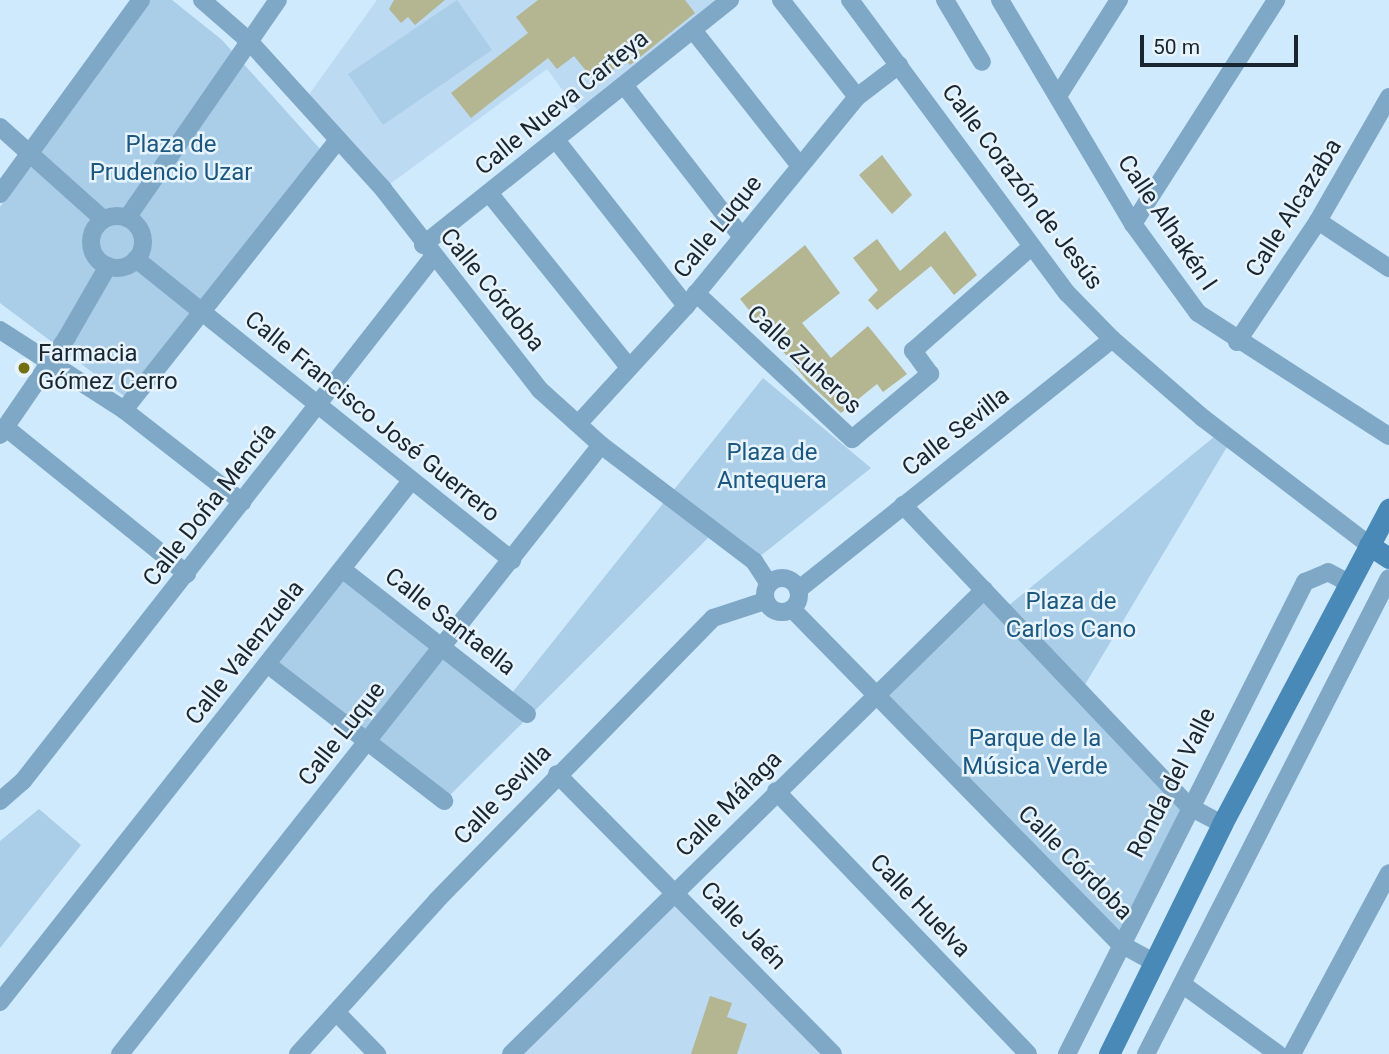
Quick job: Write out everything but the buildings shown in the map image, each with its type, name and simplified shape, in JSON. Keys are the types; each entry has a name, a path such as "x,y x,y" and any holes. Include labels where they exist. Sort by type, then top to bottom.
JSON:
{"street":[{"path":"0,194 141,0"},
{"name":"Calle Córdoba","path":"202,0 249,41 383,189 428,251 540,390 601,444 754,561 767,592"},
{"path":"127,218 278,0"},
{"name":"Calle Nueva Carteya","path":"428,251 489,193 730,0"},
{"path":"781,0 857,97"},
{"name":"Calle Corazón de Jesús","path":"850,0 1031,247 1112,339 1203,418 1369,545"},
{"path":"945,0 982,62"},
{"name":"Calle Alhakén I","path":"1000,0 1133,225 1198,313 1237,342 1389,435"},
{"path":"1058,96 1119,0"},
{"path":"1133,225 1276,0"},
{"path":"693,30 800,166"},
{"name":"Calle Luque","path":"578,424 691,300 857,97 899,65"},
{"path":"624,85 742,237"},
{"name":"Calle Alcazaba","path":"1237,342 1318,221 1388,100"},
{"path":"0,127 103,219 127,218"},
{"path":"124,410 338,140"},
{"path":"556,140 691,300"},
{"path":"489,193 629,367"},
{"path":"103,219 91,240 95,256 108,265 123,267 136,259 142,236 127,218"},
{"path":"1318,221 1389,268"},
{"name":"Calle Zuheros","path":"691,300 852,439 930,374 913,351 1031,247"},
{"name":"Calle Doña Mencía","path":"0,801 23,781 320,406 428,251"},
{"name":"Calle Francisco José Guerrero","path":"136,259 512,560"},
{"path":"108,265 52,359 3,431 187,574"},
{"path":"0,330 33,354 52,359 124,410 242,502"},
{"name":"Calle Sevilla","path":"798,590 1112,339"},
{"name":"Calle Luque","path":"120,1054 601,444"},
{"name":"Calle Valenzuela","path":"0,1002 411,481"},
{"path":"903,505 1190,807 1222,824"},
{"path":"1109,1054 1222,824 1389,508"},
{"path":"1369,545 1389,558"},
{"name":"Calle Santaella","path":"342,569 527,714"},
{"name":"Ronda del Valle","path":"1067,1054 1119,943 1305,582 1328,572 1349,583"},
{"path":"1146,1054 1389,578"},
{"path":"785,579 798,590 792,609 776,612 767,592 785,579"},
{"name":"Calle Málaga","path":"511,1054 776,791 984,590"},
{"name":"Calle Sevilla","path":"298,1054 557,774 713,618 767,592"},
{"name":"Calle Córdoba","path":"792,609 1119,943 1153,962"},
{"path":"267,664 444,800"},
{"name":"Calle Jaén","path":"557,774 833,1054"},
{"name":"Calle Huelva","path":"776,791 1028,1054"},
{"path":"1292,1054 1389,873"},
{"path":"1182,984 1278,1054"},
{"path":"336,1012 377,1054"}],"shaded area":[{"path":"377,0 730,0 583,118 547,69 383,189 305,100"},
{"path":"675,892 833,1054 511,1054"}],"green space":[{"name":"Plaza de Prudencio Uzar","path":"148,0 172,0 222,40 320,149 124,396 0,303 0,207"},
{"path":"457,0 492,50 383,125 348,74"},
{"name":"Plaza de Antequera","path":"763,378 871,468 754,561 715,531 444,801 267,664 342,569 508,698"},
{"name":"Parque de la Música Verde","path":"1220,432 1231,440 1080,693 1190,807 1119,943 875,695 984,590 1002,611"},
{"path":"39,809 81,845 0,948 0,841"}],"place":[{"name":"Farmacia Gómez Cerro","path":"24,368"}],"park label":[{"name":"Plaza de Carlos Cano","path":"1071,616"}]}
